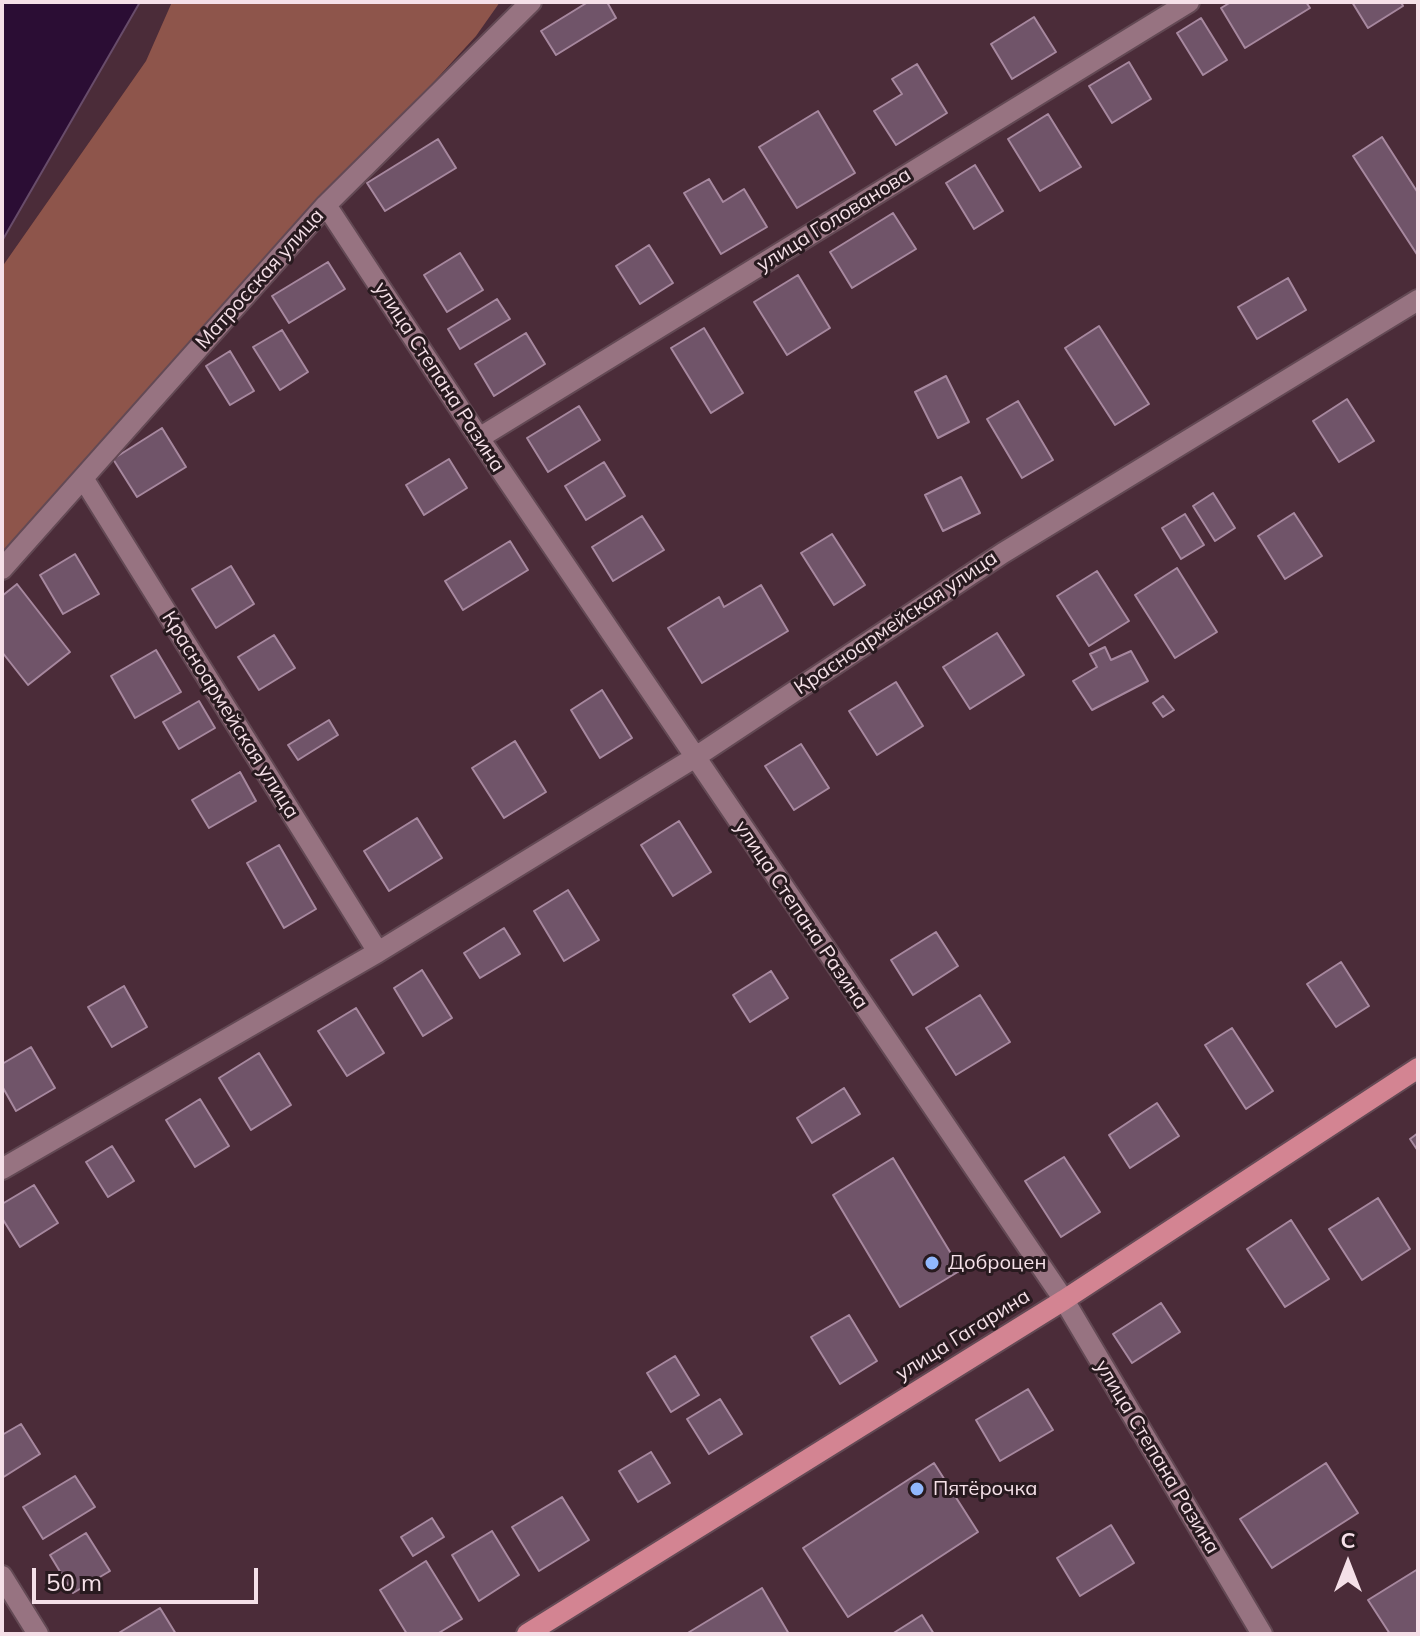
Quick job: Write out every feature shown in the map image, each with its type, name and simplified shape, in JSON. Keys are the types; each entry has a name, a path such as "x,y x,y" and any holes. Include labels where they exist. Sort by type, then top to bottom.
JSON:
{"main road":[{"name":"улица Гагарина","path":"527,1634 1064,1300 1418,1068"}],"street":[{"name":"Матросская улица","path":"2,569 326,205 531,2"},
{"name":"улица Голованова","path":"479,438 1189,2"},
{"name":"улица Степана Разина","path":"326,205 694,758 1064,1300 1262,1634"},
{"name":"Красноармейская улица","path":"2,1169 378,952 694,758 1003,553 1418,300"},
{"name":"Красноармейская улица","path":"83,478 378,952"},
{"path":"2,1576 38,1634"}],"shaded area":[{"path":"2,2 140,2 2,241"},
{"path":"172,2 500,2 476,36 259,272 2,562 2,267 146,61"}],"building":[{"path":"588,2 607,2 616,18 556,55 541,31"},
{"path":"1231,2 1306,2 1310,8 1245,48 1221,8"},
{"path":"1352,2 1401,2 1403,6 1368,28"},
{"path":"1034,17 1056,52 1012,79 991,44"},
{"path":"1201,18 1227,60 1203,75 1177,33"},
{"path":"1129,62 1151,99 1112,123 1089,86"},
{"path":"917,64 947,113 896,145 874,111 902,94 892,79"},
{"path":"818,111 855,173 797,208 759,147"},
{"path":"1048,114 1081,167 1040,191 1008,139"},
{"path":"1382,137 1418,193 1418,256 1353,156"},
{"path":"438,139 456,168 385,211 367,183"},
{"path":"975,165 1003,211 974,229 946,183"},
{"path":"709,179 723,202 744,189 767,227 721,254 684,193"},
{"path":"893,213 916,249 852,288 830,252"},
{"path":"649,245 673,283 640,304 616,266"},
{"path":"460,253 483,290 447,312 424,275"},
{"path":"328,262 345,289 289,323 272,296"},
{"path":"798,275 830,328 787,355 754,302"},
{"path":"1288,278 1306,310 1257,339 1238,307"},
{"path":"497,299 510,319 460,349 448,329"},
{"path":"1099,326 1149,404 1115,425 1065,348"},
{"path":"704,328 743,393 711,413 671,348"},
{"path":"282,330 308,372 280,390 253,347"},
{"path":"526,333 545,364 494,396 475,364"},
{"path":"230,351 254,391 230,405 206,366"},
{"path":"946,376 969,422 938,438 915,392"},
{"path":"1347,399 1374,441 1339,462 1313,421"},
{"path":"1018,401 1053,460 1022,478 987,419"},
{"path":"579,406 600,440 548,472 527,438"},
{"path":"162,428 186,467 137,497 113,459"},
{"path":"449,459 467,488 424,515 406,485"},
{"path":"604,462 625,496 586,520 565,486"},
{"path":"961,477 980,513 943,531 925,495"},
{"path":"1213,493 1235,528 1215,541 1193,506"},
{"path":"1294,513 1322,556 1285,579 1258,536"},
{"path":"1185,514 1204,545 1181,559 1162,528"},
{"path":"642,516 664,550 613,581 592,547"},
{"path":"832,534 865,585 834,605 801,553"},
{"path":"510,541 528,570 463,610 445,581"},
{"path":"75,554 99,594 63,614 40,575"},
{"path":"231,566 254,604 216,628 192,589"},
{"path":"1177,568 1217,632 1175,658 1135,595"},
{"path":"1097,571 1129,621 1089,646 1057,596"},
{"path":"17,584 70,652 28,685 2,652 2,596"},
{"path":"761,585 788,631 702,683 668,628 719,597 724,607"},
{"path":"997,633 1024,675 970,709 943,667"},
{"path":"274,635 295,668 259,690 238,657"},
{"path":"1105,647 1111,660 1131,651 1148,681 1092,710 1073,681 1097,667 1090,654"},
{"path":"156,650 181,692 135,718 111,676"},
{"path":"896,682 923,726 877,755 849,711"},
{"path":"602,690 632,738 600,758 571,710"},
{"path":"1163,696 1174,710 1163,717 1153,703"},
{"path":"199,701 215,728 179,749 163,722"},
{"path":"329,720 338,735 298,760 288,745"},
{"path":"515,741 546,792 504,818 472,768"},
{"path":"801,744 829,788 794,810 765,766"},
{"path":"240,772 256,801 209,828 192,800"},
{"path":"417,818 442,858 389,891 364,851"},
{"path":"679,821 711,872 673,896 641,845"},
{"path":"279,845 316,909 284,928 247,863"},
{"path":"568,890 599,940 564,961 534,911"},
{"path":"504,928 520,954 480,978 464,953"},
{"path":"936,932 958,966 913,995 891,960"},
{"path":"1341,962 1369,1006 1336,1027 1307,984"},
{"path":"422,970 452,1018 423,1036 394,988"},
{"path":"771,971 788,998 750,1022 733,995"},
{"path":"124,986 147,1027 112,1047 88,1007"},
{"path":"980,995 1010,1042 956,1075 926,1028"},
{"path":"356,1008 384,1053 347,1076 318,1031"},
{"path":"1232,1028 1273,1091 1246,1109 1205,1045"},
{"path":"31,1047 55,1088 16,1111 2,1086 2,1064"},
{"path":"259,1053 291,1105 251,1130 219,1078"},
{"path":"844,1088 860,1114 812,1143 797,1118"},
{"path":"200,1099 229,1146 195,1167 166,1120"},
{"path":"1157,1103 1179,1136 1130,1168 1109,1135"},
{"path":"1418,1133 1418,1151 1410,1139"},
{"path":"112,1146 134,1181 108,1197 86,1162"},
{"path":"1064,1157 1100,1212 1061,1237 1025,1181"},
{"path":"893,1158 961,1270 900,1307 833,1195"},
{"path":"34,1185 58,1223 20,1247 2,1218 2,1204"},
{"path":"1378,1198 1410,1249 1362,1280 1329,1229"},
{"path":"1291,1220 1329,1279 1285,1307 1247,1249"},
{"path":"1161,1303 1180,1332 1132,1363 1113,1334"},
{"path":"849,1315 877,1361 840,1384 811,1337"},
{"path":"675,1356 699,1395 671,1412 647,1373"},
{"path":"1028,1389 1053,1430 1000,1461 976,1420"},
{"path":"720,1399 742,1434 709,1454 687,1419"},
{"path":"21,1424 40,1454 2,1478 2,1435"},
{"path":"651,1452 670,1483 638,1502 619,1471"},
{"path":"934,1463 978,1532 848,1617 803,1548"},
{"path":"1326,1463 1358,1513 1272,1568 1240,1519"},
{"path":"75,1476 95,1507 43,1539 23,1507"},
{"path":"562,1497 589,1540 539,1571 512,1527"},
{"path":"432,1518 444,1537 413,1556 401,1537"},
{"path":"1111,1525 1134,1563 1080,1596 1057,1558"},
{"path":"492,1531 519,1575 479,1601 452,1555"},
{"path":"86,1533 110,1571 73,1593 50,1555"},
{"path":"426,1561 462,1619 437,1634 407,1634 380,1590"},
{"path":"1418,1569 1418,1634 1390,1634 1368,1600"},
{"path":"762,1588 789,1634 686,1634"},
{"path":"160,1608 176,1634 117,1634"},
{"path":"922,1615 934,1634 892,1634"}],"place":[{"name":"Доброцен","path":"932,1263"},
{"name":"Пятёрочка","path":"917,1489"}]}
